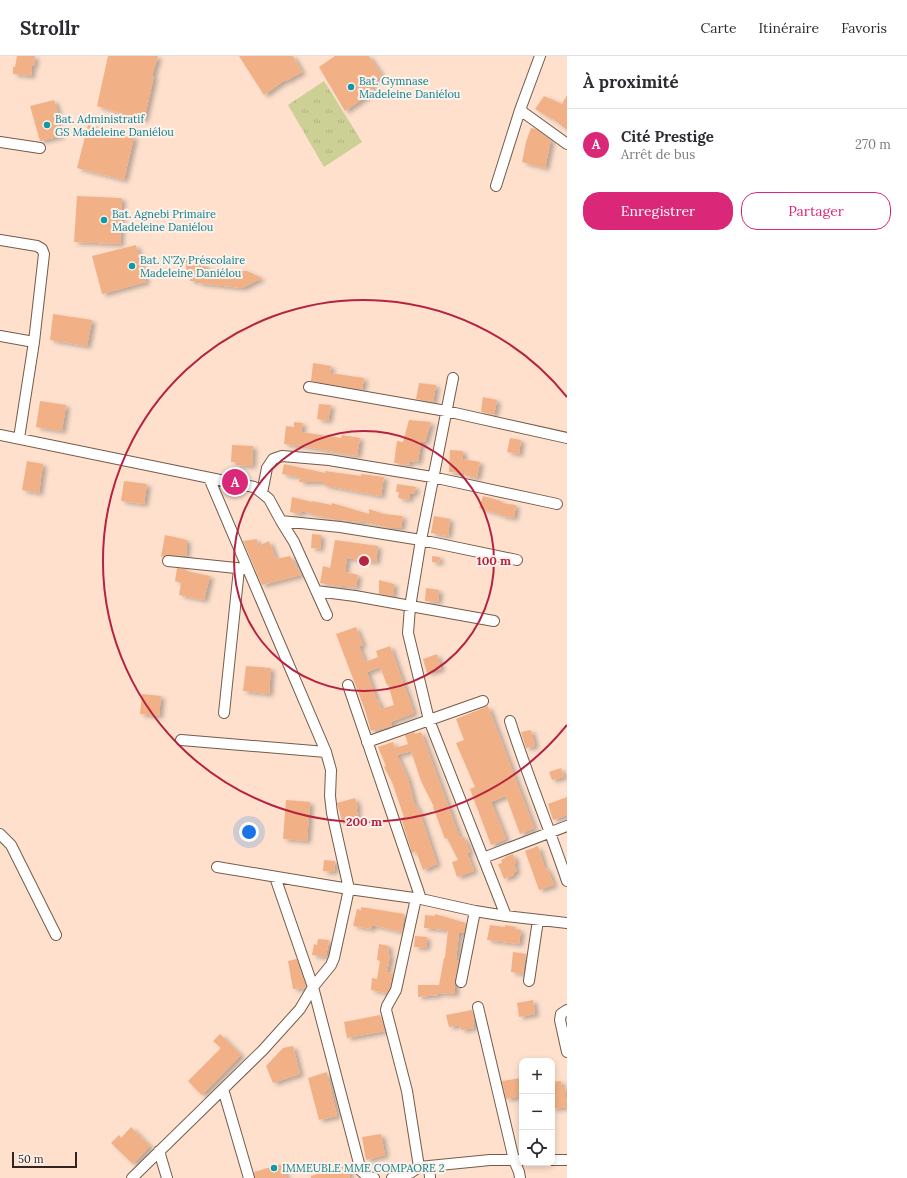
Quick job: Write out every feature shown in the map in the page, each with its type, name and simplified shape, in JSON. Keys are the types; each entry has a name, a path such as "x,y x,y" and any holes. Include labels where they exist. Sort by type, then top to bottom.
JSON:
{"street":[{"path":"496,186 520,110 540,56"},
{"path":"520,110 567,144"},
{"path":"0,142 40,148"},
{"path":"0,240 37,246 42,249 44,254 34,342 19,438"},
{"path":"0,336 34,342"},
{"path":"453,378 432,477 410,607 408,633 429,720 506,916"},
{"path":"309,387 446,411 567,438"},
{"path":"0,435 254,487 269,499 294,542 327,615"},
{"path":"262,493 267,468 273,459 282,456 329,460 432,477 557,504"},
{"path":"132,1178 263,1050 300,1009 313,987 331,965 334,958 349,889 332,813 330,796 331,770 326,752 243,569 209,478"},
{"path":"281,521 340,527 421,540 517,560"},
{"path":"168,562 243,569"},
{"path":"224,713 243,569"},
{"path":"316,591 355,596 494,621"},
{"path":"348,685 419,899 396,990 386,1010 407,1091 419,1167"},
{"path":"367,742 483,701"},
{"path":"510,721 551,832 567,881"},
{"path":"181,740 326,752"},
{"path":"484,858 567,826"},
{"path":"0,834 11,845 56,935"},
{"path":"217,867 419,899 506,916 567,923"},
{"path":"275,877 313,987 361,1171 368,1177 374,1178"},
{"path":"461,982 475,911"},
{"path":"529,981 538,920"},
{"path":"478,1007 518,1160 520,1178"},
{"path":"567,1010 561,1014 560,1020 567,1052"},
{"path":"223,1089 249,1178"},
{"path":"159,1151 167,1178"},
{"path":"392,1178 410,1173 419,1167 490,1160 518,1160"},
{"path":"555,1160 567,1160"},
{"path":"430,1166 430,1178"}],"green space":[{"path":"324,81 362,142 324,167 288,105"}],"building":[{"path":"17,56 35,56 31,76 13,74 13,67 15,67"},
{"path":"108,56 158,56 152,76 154,76 144,120 97,106"},
{"path":"239,56 293,56 302,72 286,81 285,80 264,95"},
{"name":"Bat. Gymnase Madeleine Daniélou","path":"335,56 369,56 382,76 370,84 374,91 345,111 319,67"},
{"path":"567,95 567,130 552,118 535,109 544,96 562,104"},
{"name":"Bat. Administratif GS Madeleine Daniélou","path":"54,100 58,112 55,113 61,136 40,141 30,106"},
{"path":"88,125 134,137 124,180 77,168"},
{"path":"531,128 536,129 551,140 545,168 522,162 526,142"},
{"name":"Bat. Agnebi Primaire Madeleine Daniélou","path":"77,196 122,198 120,244 74,242"},
{"name":"Bat. N'Zy Préscolaire Madeleine Daniélou","path":"136,245 146,282 102,294 92,256"},
{"path":"186,260 200,261 207,269 247,271 262,278 242,288 198,283 198,281 190,281 190,271 186,269"},
{"path":"53,314 92,320 87,346 50,340"},
{"path":"313,363 331,366 330,373 364,378 362,390 311,381"},
{"path":"419,383 436,385 433,402 416,399"},
{"path":"483,397 497,400 494,415 481,412"},
{"path":"40,401 66,405 62,431 36,427"},
{"path":"319,404 331,405 328,421 317,419"},
{"path":"409,420 431,422 425,442 421,442 418,462 410,461 409,465 394,463 397,441 403,442"},
{"path":"294,422 303,423 301,432 341,438 342,435 360,438 357,456 284,444 286,426 294,427"},
{"path":"510,438 521,440 519,454 507,452"},
{"path":"232,445 253,446 252,466 236,465 236,462 231,462"},
{"path":"450,450 463,451 463,459 480,462 477,478 464,475 465,473 449,472"},
{"path":"27,461 43,464 39,493 22,490"},
{"path":"284,464 325,473 325,471 361,476 361,474 384,477 381,496 323,485 324,482 299,482 300,477 282,474"},
{"path":"124,481 147,484 144,504 121,501"},
{"path":"397,484 416,487 414,494 410,494 409,500 398,498 399,492 396,492"},
{"path":"483,496 501,501 501,503 516,505 514,518 502,516 479,508"},
{"path":"292,497 331,505 332,503 369,514 369,509 384,514 403,516 401,528 389,528 362,521 331,519 302,511 300,514 290,512"},
{"path":"434,516 450,519 448,536 431,533"},
{"path":"312,534 321,535 320,549 311,548"},
{"path":"165,535 187,540 186,556 169,555 161,557"},
{"path":"257,539 258,546 269,541 276,559 290,556 301,575 262,585 243,541"},
{"path":"335,540 378,546 376,562 347,558 345,572 358,575 356,588 320,583 323,566 330,568"},
{"path":"432,556 440,557 439,563 432,562"},
{"path":"177,568 210,576 204,600 179,595 181,583 175,581"},
{"path":"379,580 394,584 393,596 379,594"},
{"path":"426,588 439,590 438,602 425,601"},
{"path":"356,627 363,645 359,646 365,662 378,657 376,651 390,646 414,713 391,722 392,726 371,731 365,710 336,634","holes":["380,667 387,685 388,684 394,705 381,709 367,672"]},
{"path":"437,654 441,669 427,673 423,659"},
{"path":"246,666 271,668 269,694 243,691"},
{"path":"142,694 161,696 159,716 140,714"},
{"path":"488,706 534,828 520,834 506,796 503,797 491,802 506,839 491,845 470,789 475,787 456,743 464,740 456,719"},
{"path":"531,730 535,746 526,748 521,732"},
{"path":"415,732 415,734 421,732 460,838 464,837 470,852 467,853 474,871 457,877 452,862 458,860 447,838 445,839 434,807 421,781 411,751 397,755 408,779 414,802 420,813 437,864 423,870 416,851 412,853 401,818 404,817 392,782 384,767 386,766 378,747 393,742 395,748 408,744 405,735"},
{"path":"561,768 564,777 552,780 549,772"},
{"path":"567,797 567,815 553,820 548,804"},
{"path":"355,798 359,819 343,824 337,803"},
{"path":"286,800 310,802 307,841 283,839"},
{"path":"538,846 545,869 547,868 554,885 539,890 525,851"},
{"path":"513,854 516,863 514,864 517,871 513,873 514,875 504,879 498,864 502,863 501,860 505,857"},
{"path":"324,860 335,861 334,872 323,871"},
{"path":"361,907 404,914 402,932 372,925 372,929 353,926 357,909 361,910"},
{"path":"435,914 466,923 464,933 459,933 456,960 459,960 455,981 455,994 437,993 438,995 418,997 418,985 439,985 445,958 448,930 424,928 425,915 435,916"},
{"path":"490,925 505,927 505,925 516,927 515,929 521,930 519,944 487,940"},
{"path":"415,936 427,937 426,948 414,947"},
{"path":"318,939 329,940 326,957 312,955 314,944 317,945"},
{"path":"379,944 389,946 388,954 390,956 387,972 393,973 390,988 387,993 371,990 372,978 377,979 380,961 377,960"},
{"path":"513,952 526,954 523,974 511,972"},
{"path":"297,959 306,986 305,988 293,989 288,961"},
{"path":"533,1000 535,1014 519,1017 517,1003"},
{"path":"472,1010 475,1021 473,1021 474,1028 461,1030 460,1025 449,1027 446,1015"},
{"path":"380,1015 385,1031 347,1038 344,1022"},
{"path":"220,1034 241,1055 202,1095 188,1081 221,1048 213,1041"},
{"path":"293,1046 300,1074 273,1083 266,1066 283,1048"},
{"path":"327,1072 337,1116 319,1120 308,1078"},
{"path":"519,1078 519,1097 506,1099 502,1081"},
{"path":"561,1081 562,1087 565,1087 567,1107 555,1109 555,1082"},
{"path":"131,1127 150,1146 133,1164 111,1143 119,1135 121,1138"},
{"path":"381,1134 385,1155 366,1160 362,1137"},
{"name":"IMMEUBLE MME COMPAORE 2","path":"281,1164 287,1178 255,1178 254,1172"},
{"path":"348,1165 350,1178 311,1178 311,1176"}],"place":[{"name":"Bat. Gymnase Madeleine Daniélou","path":"351,87"},
{"name":"Bat. Administratif GS Madeleine Daniélou","path":"47,125"},
{"name":"Bat. Agnebi Primaire Madeleine Daniélou","path":"104,220"},
{"name":"Bat. N'Zy Préscolaire Madeleine Daniélou","path":"132,266"},
{"name":"Cité Prestige","path":"235,482"},
{"name":"IMMEUBLE MME COMPAORE 2","path":"274,1168"}]}
